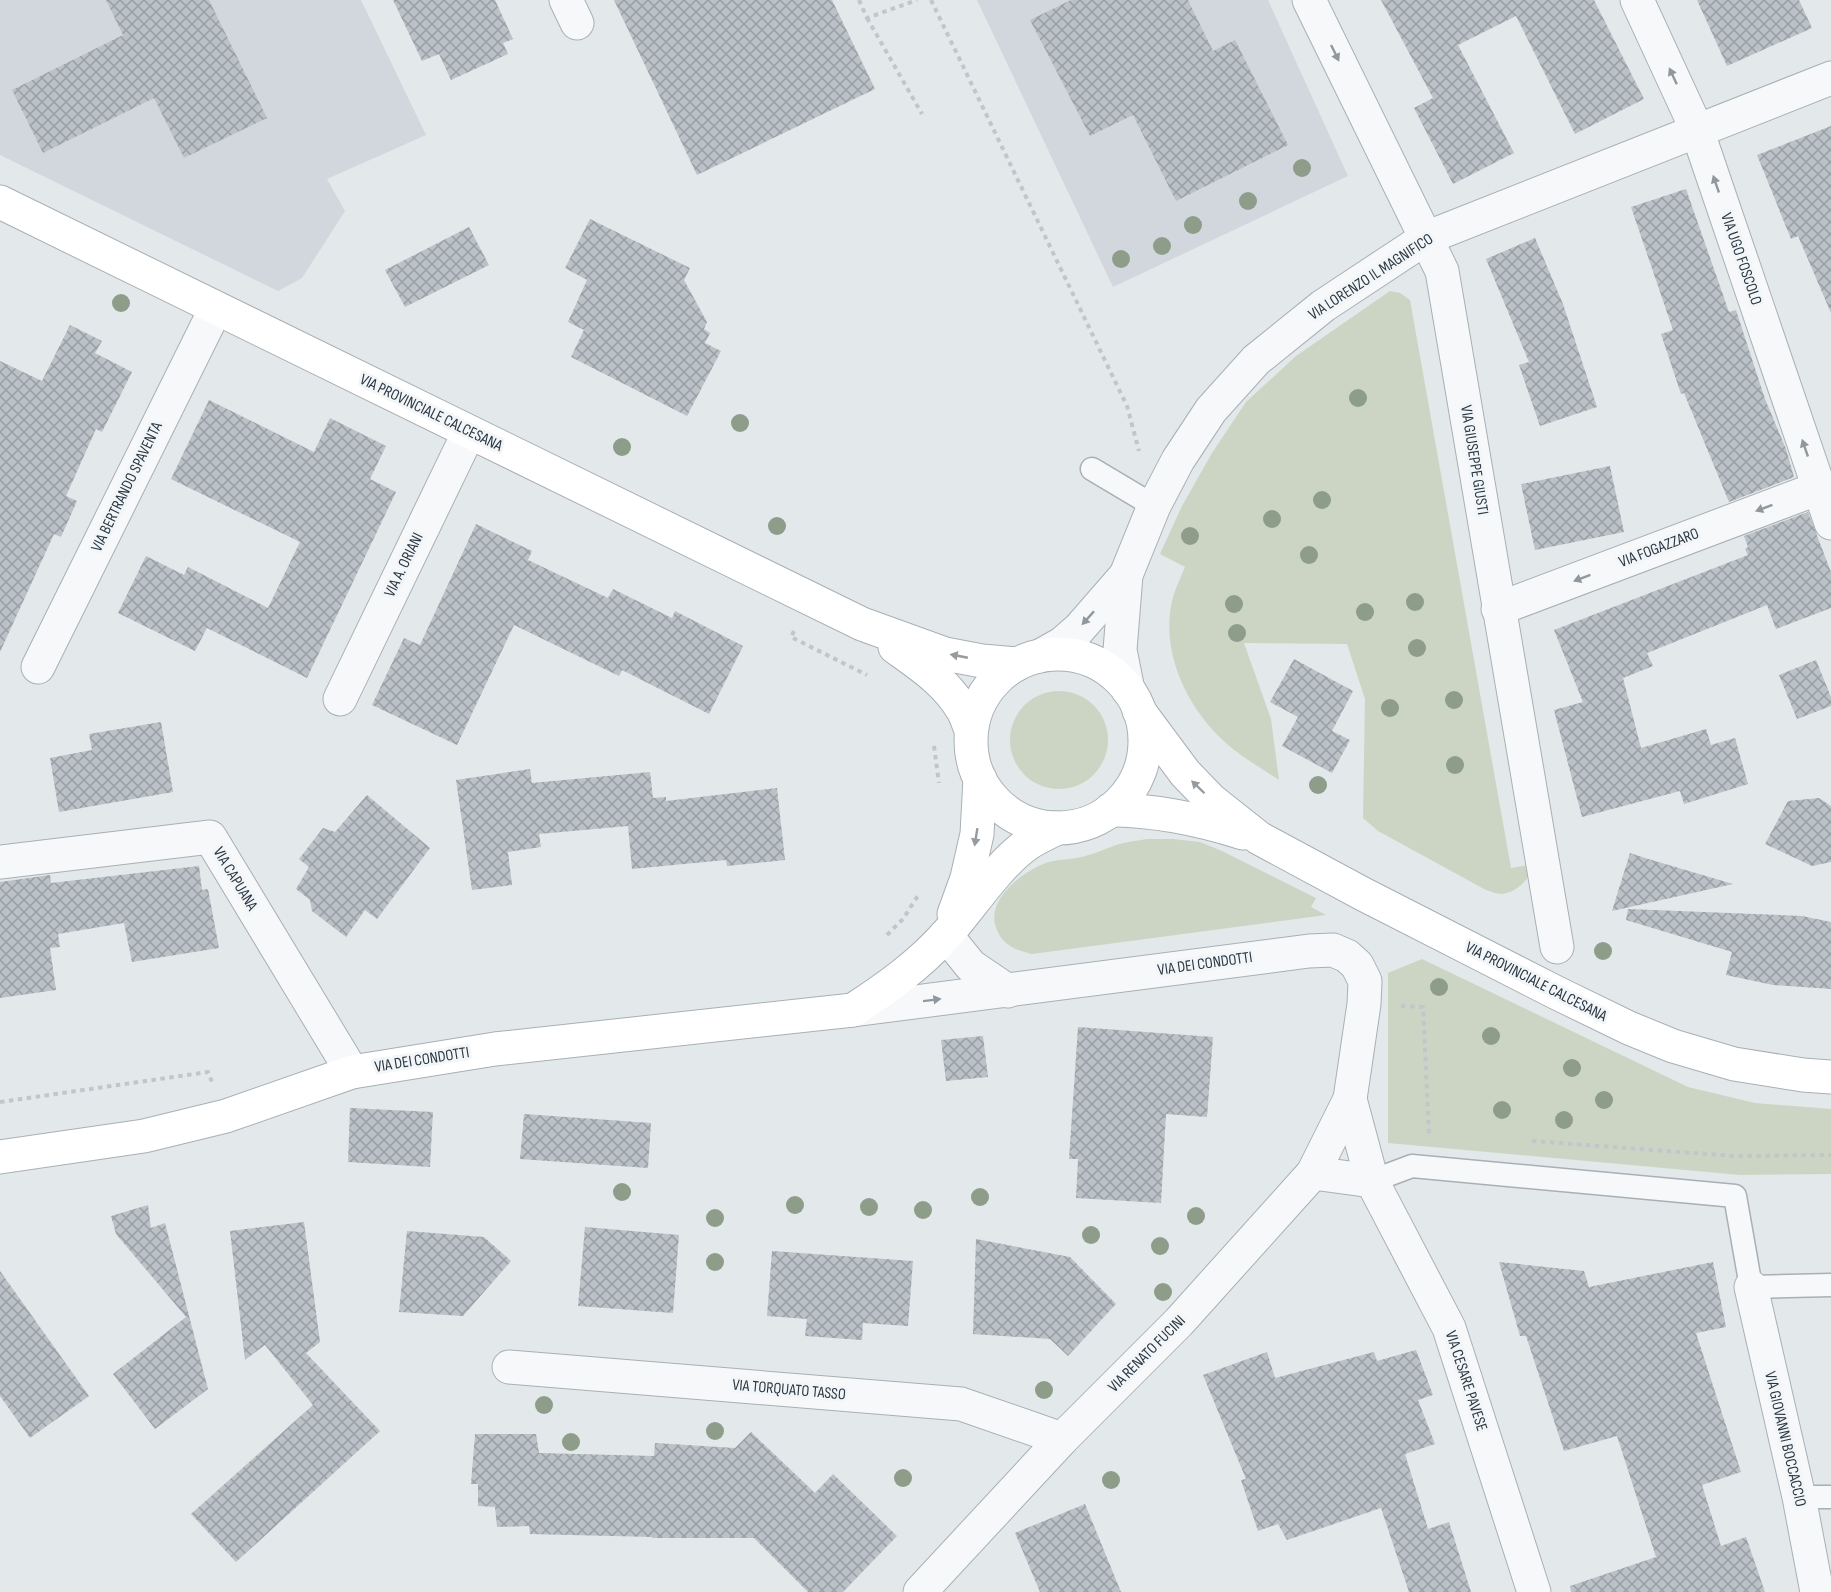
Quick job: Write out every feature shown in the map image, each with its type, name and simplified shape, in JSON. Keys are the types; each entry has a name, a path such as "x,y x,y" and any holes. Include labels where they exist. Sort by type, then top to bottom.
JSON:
{"main road":[{"name":"VIA PROVINCIALE CALCESANA","path":"0,202 862,624 945,654 982,661 1028,660"},
{"name":"VIA PROVINCIALE CALCESANA","path":"862,624 931,673 944,685 961,708 971,730"},
{"path":"1056,654 1089,659 1110,672 1134,700 1144,732 1144,754 1137,776 1126,794 1110,810 1094,820 1076,826 1041,827 1011,814 988,793 974,768 971,730 979,704 995,680 1028,660 1056,654"},
{"name":"VIA PROVINCIALE CALCESANA","path":"1134,700 1185,773 1212,800 1259,838"},
{"name":"VIA DEI CONDOTTI","path":"946,935 967,878 977,834 980,779"},
{"name":"VIA PROVINCIALE CALCESANA","path":"1110,810 1167,813 1209,822 1259,838 1557,993 1629,1028 1673,1046 1734,1064 1793,1074 1831,1077"},
{"name":"VIA DEI CONDOTTI","path":"0,1157 144,1136 226,1116 352,1072 495,1049 853,1010 891,986 925,956 946,935 1008,860 1028,843 1057,828"}],"street":[{"name":"VIA GIUSEPPE GIUSTI","path":"1309,0 1442,271 1557,947"},
{"name":"VIA UGO FOSCOLO","path":"1637,0 1697,130 1831,523"},
{"name":"VIA LORENZO IL MAGNIFICO","path":"1134,700 1120,650 1126,575 1154,506 1178,460 1223,395 1256,360 1323,306 1426,238 1831,78"},
{"name":"VIA BERTRANDO SPAVENTA","path":"38,666 216,308"},
{"name":"VIA A. ORIANI","path":"340,699 469,432"},
{"name":"VIA FOGAZZARO","path":"1498,609 1819,488"},
{"name":"VIA LORENZO IL MAGNIFICO","path":"1028,660 1063,643 1126,575"},
{"name":"VIA CAPUANA","path":"0,862 210,837 352,1072"},
{"path":"946,935 972,966 1008,991"},
{"name":"VIA DEI CONDOTTI","path":"853,1010 1309,951 1333,950 1347,956 1357,965 1365,981 1364,1004 1350,1099"},
{"name":"VIA RENATO FUCINI","path":"920,1592 1062,1439 1179,1322 1313,1173 1350,1099"},
{"name":"VIA CESARE PAVESE","path":"1350,1099 1372,1181 1449,1328 1534,1592"},
{"path":"1313,1173 1372,1181"},
{"name":"VIA GIOVANNI BOCCACCIO","path":"1751,1287 1799,1497 1817,1592"},
{"name":"VIA TORQUATO TASSO","path":"509,1367 961,1404 1062,1439"}],"lane":[{"path":"1092,470 1154,506"},
{"path":"1372,1181 1412,1167 1735,1196 1751,1287 1831,1286"},
{"path":"1799,1497 1831,1497"}],"path":[{"path":"859,0 922,114"},
{"path":"867,18 917,0"},
{"path":"931,0 1126,406 1154,506"},
{"path":"791,637 870,676"},
{"path":"933,740 939,770 940,793"},
{"path":"884,939 903,919 920,891"},
{"path":"1364,1004 1423,1007 1429,1134 1441,1135"},
{"path":"0,1102 208,1072 226,1116"},
{"path":"1523,1141 1734,1156 1831,1155"}],"shaded area":[{"path":"0,0 361,0 426,135 327,179 345,211 302,278 278,291 0,155"},
{"path":"977,0 1268,0 1348,176 1113,287"}],"green space":[{"path":"1390,291 1400,293 1410,300 1511,868 1534,864 1522,884 1507,893 1499,894 1486,890 1378,831 1363,818 1365,699 1347,644 1244,643 1271,719 1279,780 1238,753 1217,735 1191,701 1174,661 1170,640 1170,618 1173,597 1185,567 1160,554 1182,506 1212,453 1246,402 1296,356"},
{"path":"1059,691 1078,695 1094,705 1104,721 1108,740 1104,759 1094,775 1078,785 1059,789 1040,785 1024,775 1014,759 1010,740 1014,721 1024,705 1040,695"},
{"path":"1147,839 1200,842 1222,851 1316,898 1311,907 1326,915 1032,954 1014,948 1000,937 994,913 1004,893 1022,876 1053,861 1076,858 1120,844"},
{"path":"1422,959 1688,1087 1755,1103 1831,1109 1831,1174 1740,1175 1388,1143 1388,973"}],"building":[{"path":"106,0 209,0 267,118 184,158 154,98 43,153 12,90 123,35"},
{"path":"393,0 495,0 513,39 503,43 508,54 451,80 439,54 422,61"},
{"path":"614,0 832,0 875,89 697,175"},
{"path":"1071,0 1188,0 1213,51 1235,40 1288,145 1176,201 1133,115 1090,136 1030,20"},
{"path":"1381,0 1594,0 1644,99 1575,134 1516,16 1458,45 1514,153 1453,184 1414,108 1433,98"},
{"path":"1697,0 1799,0 1812,28 1727,66"},
{"path":"1831,126 1831,313 1798,236 1791,239 1757,155"},
{"path":"1686,189 1729,312 1736,310 1765,399 1786,449 1794,477 1729,502 1684,393 1681,394 1661,334 1673,330 1631,207"},
{"path":"590,219 690,268 684,280 707,322 704,329 710,333 705,343 721,351 687,416 571,357 584,330 568,322 587,280 565,268"},
{"path":"469,227 489,265 405,307 385,270"},
{"path":"1535,238 1563,304 1597,407 1540,426 1519,365 1529,362 1486,259"},
{"path":"70,325 102,341 95,353 132,372 102,432 96,429 66,496 77,501 61,537 54,534 0,652 0,361 42,381"},
{"path":"209,400 314,452 330,418 386,446 370,479 396,492 307,678 207,628 195,651 118,613 146,556 184,575 188,567 268,608 300,542 171,479"},
{"path":"1610,466 1624,532 1535,550 1521,484"},
{"path":"1808,512 1831,572 1831,608 1776,629 1767,605 1647,653 1653,666 1623,678 1641,748 1706,729 1711,745 1735,738 1748,784 1684,804 1680,791 1582,817 1554,710 1583,702 1554,630 1748,555 1744,536"},
{"path":"476,524 532,551 528,560 608,598 613,589 672,618 675,611 743,646 709,714 622,670 619,676 514,625 457,745 372,705 404,638 420,645"},
{"path":"1294,659 1353,691 1332,731 1350,740 1332,773 1282,746 1298,717 1270,702"},
{"path":"1816,660 1831,697 1831,706 1797,719 1779,675"},
{"path":"161,722 173,792 59,812 50,758 92,750 89,734"},
{"path":"530,769 532,783 650,772 653,798 666,797 666,801 777,788 785,860 727,866 726,860 632,869 628,826 539,834 541,847 508,852 512,885 472,890 456,780"},
{"path":"367,795 430,848 377,919 365,910 346,937 312,911 310,900 296,889 309,867 299,859 323,828 335,832"},
{"path":"1819,798 1831,806 1831,862 1812,866 1765,844 1788,801"},
{"path":"1630,853 1645,858 1733,884 1612,911"},
{"path":"199,866 202,890 208,889 219,948 132,962 124,923 58,934 60,947 50,948 56,990 0,998 0,882 50,875 51,883"},
{"path":"1628,909 1802,916 1831,922 1831,989 1773,985 1726,975 1732,952 1626,920"},
{"path":"1078,1027 1213,1037 1207,1117 1166,1114 1161,1203 1076,1198 1078,1159 1069,1159"},
{"path":"983,1036 988,1077 946,1081 941,1040"},
{"path":"350,1108 433,1112 430,1167 348,1162"},
{"path":"524,1114 651,1123 648,1168 520,1159"},
{"path":"148,1205 151,1228 165,1223 208,1389 155,1429 113,1374 186,1317 116,1234 111,1216"},
{"path":"304,1222 320,1342 306,1353 380,1431 236,1562 191,1514 313,1405 265,1345 245,1360 230,1231"},
{"path":"585,1227 679,1235 673,1313 578,1306"},
{"path":"407,1231 484,1237 511,1261 463,1316 399,1312"},
{"path":"976,1239 1070,1257 1116,1304 1068,1356 1050,1339 973,1334"},
{"path":"772,1251 913,1261 908,1326 863,1323 862,1340 805,1336 807,1319 767,1316"},
{"path":"1499,1262 1584,1271 1589,1287 1713,1262 1726,1327 1696,1333 1741,1472 1702,1485 1721,1546 1746,1537 1765,1592 1571,1592 1570,1586 1656,1557 1617,1436 1564,1451 1526,1336 1520,1336"},
{"path":"0,1271 89,1396 30,1438 0,1396"},
{"path":"1416,1350 1433,1395 1418,1400 1435,1444 1405,1454 1428,1529 1449,1522 1471,1592 1409,1592 1381,1508 1287,1540 1278,1524 1258,1531 1241,1480 1246,1479 1203,1375 1267,1352 1275,1378 1374,1352 1377,1361"},
{"path":"751,1432 815,1493 833,1474 897,1536 843,1592 808,1592 754,1538 652,1538 530,1534 529,1526 497,1527 495,1507 478,1506 478,1484 471,1484 475,1434 536,1434 539,1453 654,1456 655,1443 735,1448"},
{"path":"1085,1504 1121,1592 1040,1592 1015,1533"}]}
